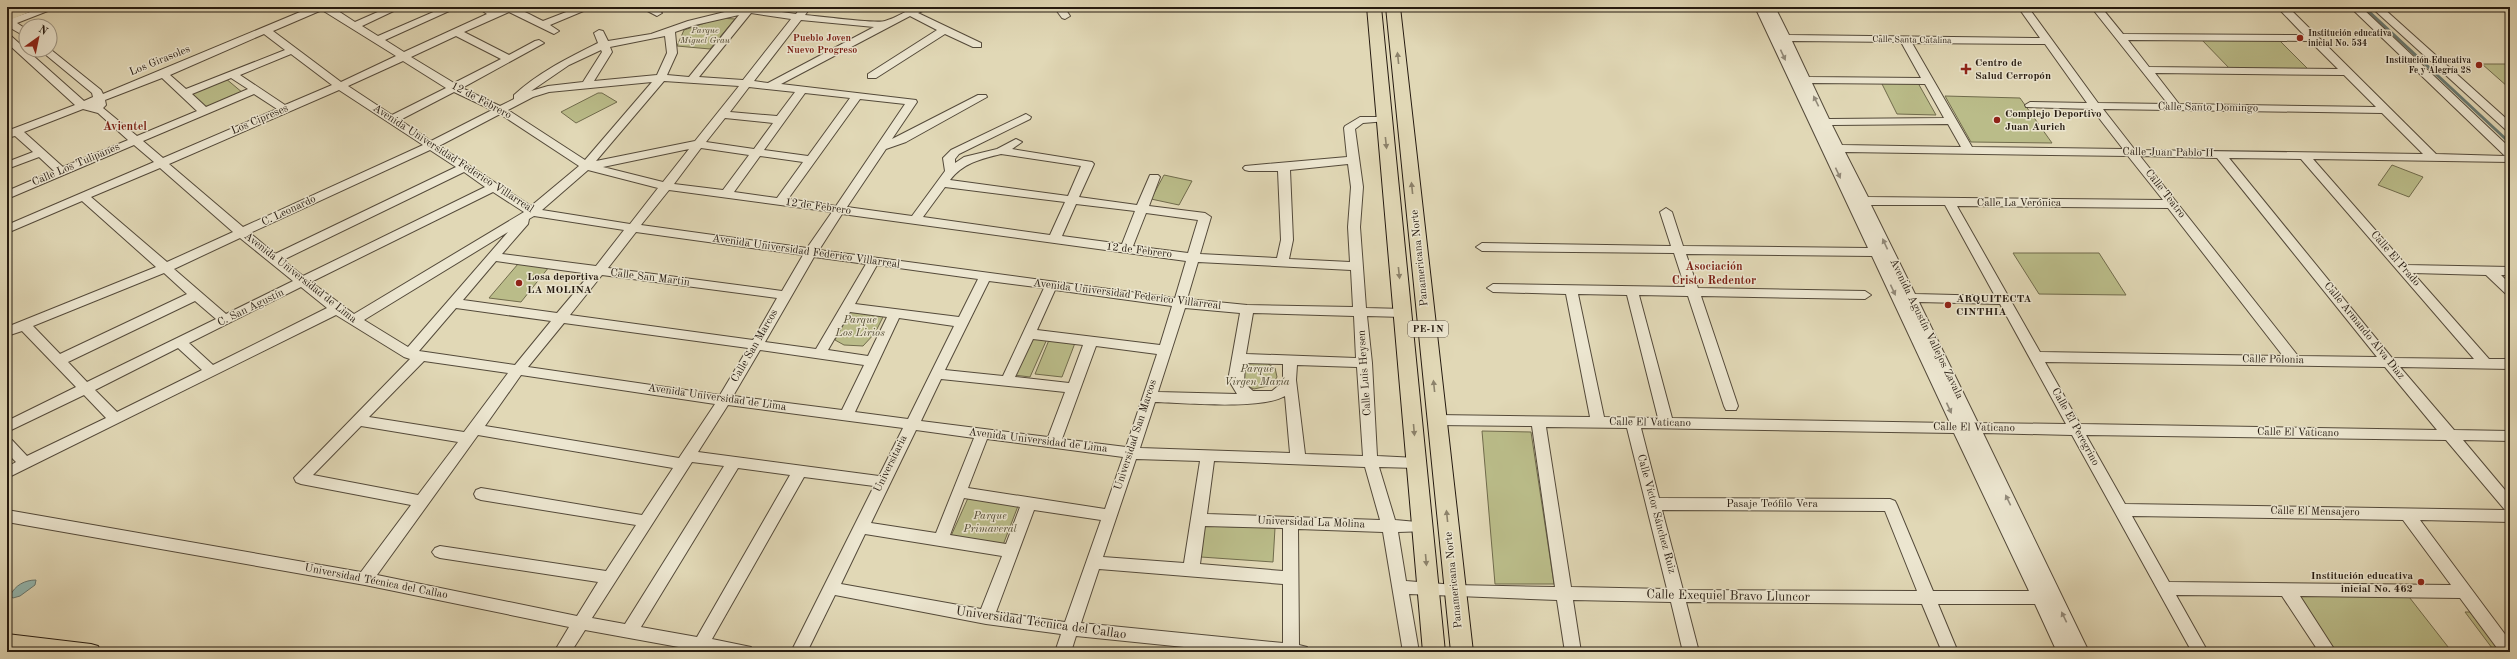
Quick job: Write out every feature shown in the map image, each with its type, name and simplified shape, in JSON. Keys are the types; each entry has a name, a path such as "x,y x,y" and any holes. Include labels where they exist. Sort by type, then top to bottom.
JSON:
{"highway":[{"name":"Panamericana Norte","path":"1374,7 1383,119 1403,313 1434,652"},
{"name":"Panamericana Norte","path":"1393,7 1462,652"}],"main road":[{"path":"8,18 19,7"},
{"path":"8,18 36,7"},
{"path":"7,642 91,652"}],"street":[{"path":"8,18 53,7"},
{"name":"Los Girasoles","path":"9,129 80,102 100,100 320,7"},
{"name":"12 de Febrero","path":"325,7 454,88 499,109 586,166 666,186 1054,240 1194,258 1356,266"},
{"path":"354,26 397,7"},
{"path":"377,40 453,7"},
{"path":"482,7 495,15"},
{"path":"542,25 588,7"},
{"path":"645,7 657,13"},
{"path":"769,86 886,25 910,9 926,7"},
{"path":"1059,7 1065,16"},
{"name":"Avenida Agustín Vallejos Zavala","path":"1760,7 1806,80 1826,122 1833,148 1865,201 2081,652"},
{"name":"Avenida Agustín Vallejos Zavala","path":"1770,7 1780,38 1833,148 1875,252 2065,652"},
{"name":"Calle Teatro","path":"2023,7 2096,107 2294,361"},
{"path":"2096,7 2177,108"},
{"path":"2282,7 2434,158"},
{"path":"2355,7 2510,154"},
{"path":"2376,7 2505,119 2510,128"},
{"path":"2504,7 2510,12"},
{"path":"510,8 554,32"},
{"name":"Los Cipreses","path":"7,229 404,58 510,8"},
{"path":"510,103 532,84 580,54 603,45 654,37 670,31 749,9 802,12 886,25"},
{"path":"692,79 749,9"},
{"path":"910,9 944,30 977,45"},
{"path":"365,579 420,501 517,371 599,271 744,83 802,12"},
{"path":"8,18 18,27"},
{"name":"Avenida Universidad Federico Villarreal","path":"265,30 290,51 340,86 532,212 873,262 1180,303 1247,309 1403,313"},
{"path":"872,76 944,30"},
{"path":"420,501 301,478 357,420 415,355 454,303 532,212 586,166 661,78 672,54 670,31"},
{"path":"458,32 509,59"},
{"path":"586,86 608,52 603,45 599,34"},
{"path":"2120,37 2314,38"},
{"name":"Avenida Universidad de Lima","path":"7,38 80,102 100,100"},
{"name":"Calle Santa Catalina","path":"1780,38 2049,41"},
{"path":"1905,40 1968,150"},
{"path":"392,120 539,43"},
{"path":"183,94 290,51"},
{"name":"Avenida Universidad de Lima","path":"54,58 100,100 137,140 242,233 353,321 415,355 724,400 1131,453 1370,460 1417,463"},
{"path":"2147,70 2348,72"},
{"path":"163,74 183,94 204,111"},
{"path":"232,74 284,110"},
{"path":"510,103 548,89 661,78 744,83 858,95 780,202"},
{"path":"1806,80 1928,81"},
{"path":"726,194 803,89"},
{"name":"Calle Los Tulipanes","path":"7,195 255,90"},
{"name":"Calle San Marcos","path":"562,652 724,400 756,346 783,295 837,210 883,146 912,102 858,95"},
{"path":"883,146 902,140 982,97"},
{"name":"C. Leonardo","path":"7,332 165,268 242,233 430,146 510,103"},
{"name":"Calle Santo Domingo","path":"2030,105 2386,110"},
{"path":"720,114 780,120"},
{"path":"951,171 949,158 955,152 1026,117"},
{"name":"Calle Luis Heysen","path":"1383,119 1360,120 1351,125 1350,128 1358,191 1354,227 1356,266 1365,363 1370,460 1389,525 1411,652"},
{"path":"1826,122 1951,121"},
{"path":"9,129 40,152 61,171"},
{"path":"914,221 944,183 951,171 968,159 1001,151 1016,142"},
{"path":"586,166 698,144 812,160"},
{"name":"Calle Juan Pablo II","path":"1833,148 2510,160"},
{"path":"1001,151 1088,164 1054,240"},
{"path":"7,166 40,152"},
{"name":"Calle Armando Alva Diaz","path":"2220,154 2388,362 2510,506"},
{"name":"Calle El Prado","path":"2304,156 2486,363"},
{"path":"1249,168 1284,167 1354,160"},
{"path":"1282,263 1287,240 1284,167"},
{"path":"274,259 464,168"},
{"path":"1126,249 1154,177"},
{"path":"944,183 1141,208"},
{"name":"C. San Agustín","path":"7,426 494,187"},
{"path":"82,196 225,320"},
{"name":"Calle La Verónica","path":"1865,201 2172,204"},
{"name":"Calle El Peregrino","path":"1948,202 2200,652"},
{"name":"Universidad San Marcos","path":"1063,652 1131,453 1180,303 1205,217 1141,208"},
{"path":"353,321 532,212"},
{"path":"1666,212 1731,406"},
{"path":"1482,247 1875,252"},
{"name":"Calle San Martin","path":"493,257 783,295"},
{"path":"820,353 873,262"},
{"path":"2404,270 2510,271"},
{"path":"2490,271 2510,291"},
{"name":"Universitaria","path":"798,652 961,322 985,277"},
{"path":"1007,381 1051,286"},
{"path":"1493,288 1865,295"},
{"path":"1571,289 1598,422"},
{"path":"1632,290 1666,423"},
{"path":"58,361 196,295"},
{"path":"1911,298 2003,300"},
{"path":"454,303 872,361"},
{"path":"847,307 961,322"},
{"path":"7,473 336,309"},
{"path":"1247,309 1236,382 1240,390 1258,398"},
{"path":"846,416 894,313"},
{"path":"24,325 84,389 115,419"},
{"path":"1029,334 1164,350"},
{"path":"1053,443 1072,388 1091,341"},
{"path":"180,342 212,371"},
{"name":"Calle Polonia","path":"2035,357 2510,364"},
{"path":"1240,358 1365,363"},
{"path":"1290,361 1290,381 1298,458"},
{"path":"936,374 1072,388"},
{"path":"1149,397 1227,400 1268,397 1280,393 1290,381"},
{"path":"357,420 685,460 734,462 882,482"},
{"name":"Calle El Vaticano","path":"1438,420 2510,436"},
{"path":"1538,421 1566,594 1573,652"},
{"name":"Calle Víctor Sánchez Ruiz","path":"1633,423 1691,652"},
{"path":"941,540 982,434"},
{"path":"7,444 25,463"},
{"path":"1191,570 1200,520 1208,456"},
{"path":"630,632 734,462"},
{"path":"701,644 800,471"},
{"path":"959,492 1109,516"},
{"path":"481,494 646,521"},
{"path":"986,617 1029,504"},
{"name":"Pasaje Teófilo Vera","path":"1654,504 1890,505 1928,598"},
{"name":"Calle El Mensajero","path":"2121,510 2510,516"},
{"path":"2407,514 2509,652"},
{"name":"Universidad Técnica del Callao","path":"7,516 365,579 580,623 744,652"},
{"name":"Universidad La Molina","path":"1200,520 1423,527"},
{"path":"1290,522 1291,578 1296,652"},
{"path":"860,527 1010,551"},
{"path":"440,552 610,578"},
{"path":"1093,562 1291,578"},
{"name":"Calle Exequiel Bravo Lluncor","path":"1400,587 1455,591 1678,596 2055,598"},
{"name":"Universidad Técnica del Callao","path":"830,588 986,617 1070,629 1296,652"},
{"path":"2165,588 2465,592"},
{"path":"2287,590 2328,652"},
{"path":"1928,598 1950,652"}],"green space":[{"name":"Parque Miguel Grau","path":"720,18 735,19 710,49 677,46 684,30"},
{"path":"2201,39 2278,39 2309,70 2230,69"},
{"path":"2482,64 2510,64 2510,87 2508,87"},
{"path":"225,78 243,93 205,108 188,93"},
{"path":"1881,82 1918,83 1936,115 1897,114"},
{"path":"598,93 602,93 617,102 576,123 561,112"},
{"name":"Complejo Deportivo Juan Aurich","path":"1945,96 2020,98 2052,143 1971,142"},
{"path":"2392,165 2423,177 2409,197 2378,185"},
{"path":"1164,175 1192,181 1179,205 1151,199"},
{"path":"2013,253 2099,253 2126,295 2039,294"},
{"name":"Losa deportiva LA MOLINA","path":"518,264 549,267 521,302 489,298"},
{"name":"Parque Los Lirios","path":"851,310 884,315 875,333 863,346 844,345 835,340"},
{"path":"1031,337 1047,339 1030,377 1014,375"},
{"path":"1049,340 1075,343 1062,377 1035,374"},
{"name":"Parque Virgen María","path":"1253,361 1265,362 1275,368 1277,377 1272,385 1254,389 1242,384 1242,366"},
{"path":"1482,431 1531,432 1554,584 1495,584"},
{"name":"Parque Primaveral","path":"968,498 1018,506 1003,545 951,536"},
{"path":"1204,526 1275,528 1273,562 1201,557"},
{"path":"2292,592 2406,593 2452,652 2331,652"},
{"path":"2465,612 2470,612 2500,652 2495,652"}],"water":[{"path":"36,580 35,585 20,596 13,598 10,596 12,592 21,584"}],"waterway":[{"path":"2364,7 2510,143"}],"place":[{"name":"Institución educativa inicial No. 534","path":"2300,38"},
{"name":"Institución Educativa Fe y Alegría 28","path":"2479,65"},
{"name":"Centro de Salud Cerropón","path":"1966,69"},
{"name":"Complejo Deportivo Juan Aurich","path":"1997,120"},
{"name":"Losa deportiva LA MOLINA","path":"519,283"},
{"name":"ARQUITECTA CINTHIA","path":"1948,305"},
{"name":"Institución educativa inicial No. 462","path":"2421,582"}],"district":[{"name":"Pueblo Joven Nuevo Progreso","path":"822,44"},
{"name":"Avientel","path":"125,127"},
{"name":"Asociación Cristo Redentor","path":"1714,274"}]}
